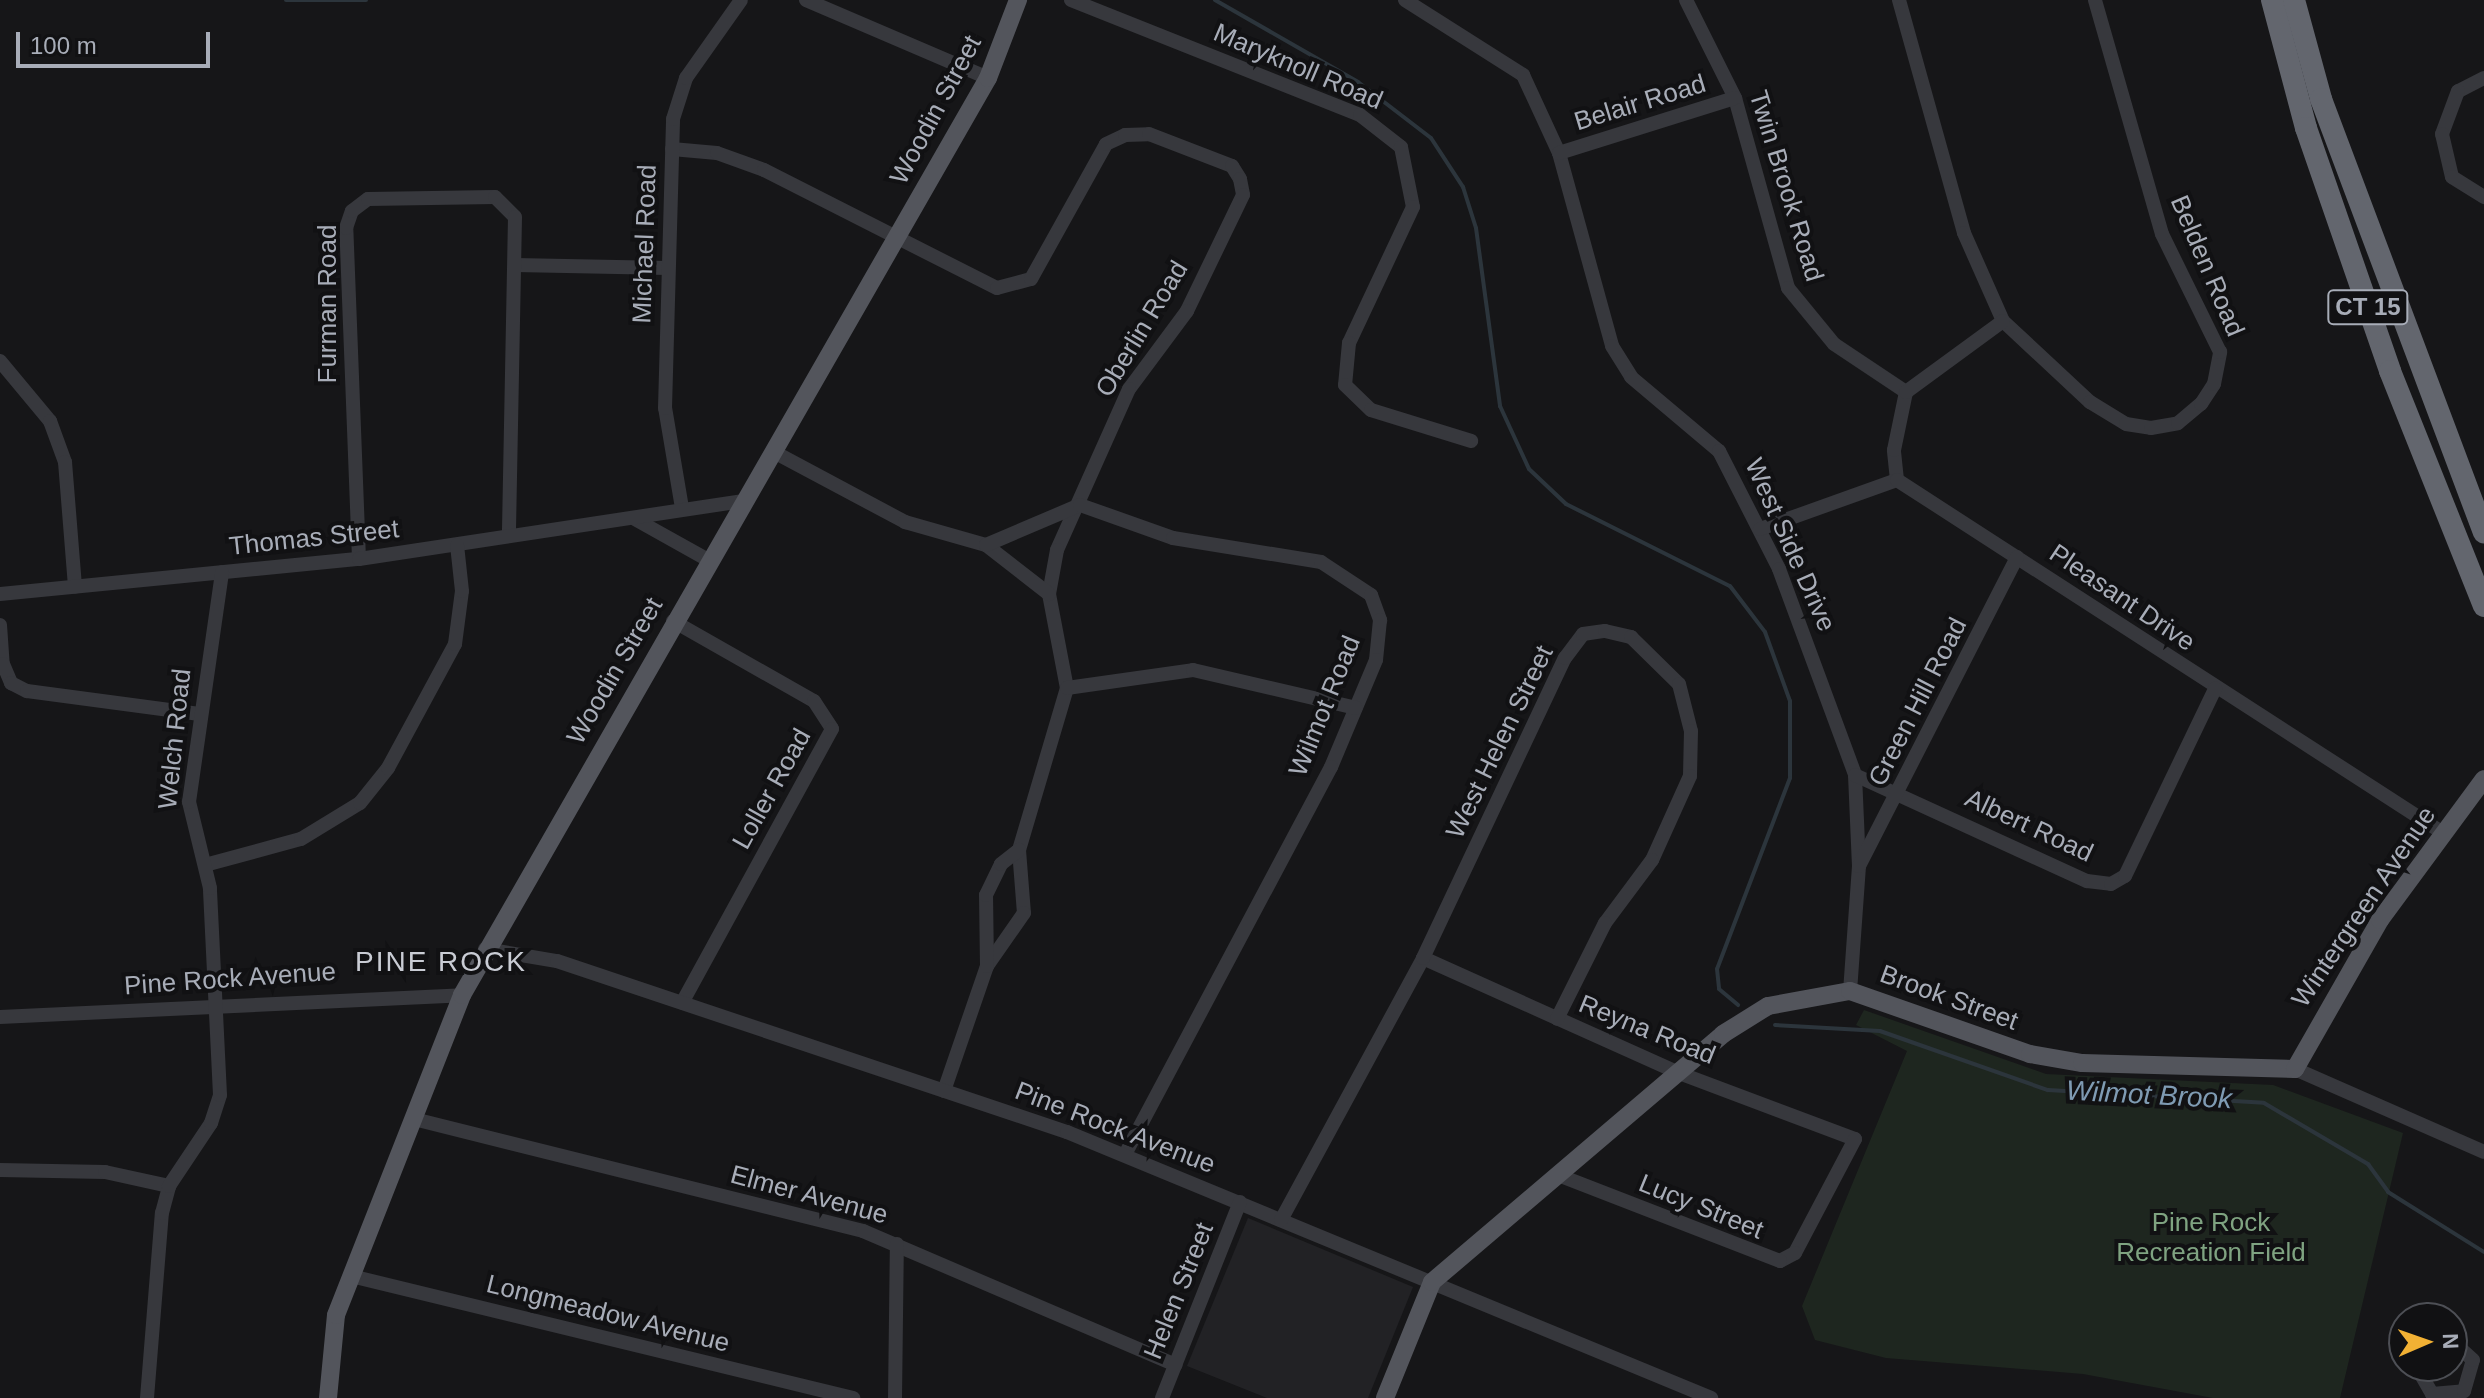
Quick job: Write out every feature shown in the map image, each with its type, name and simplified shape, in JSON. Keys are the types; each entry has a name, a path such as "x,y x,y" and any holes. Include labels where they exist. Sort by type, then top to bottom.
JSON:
{"highway":[{"name":"CT 15","path":"2272,0 2306,128 2390,371 2484,606"},
{"name":"CT 15","path":"2294,0 2321,99 2484,532"}],"main road":[{"name":"Woodin Street","path":"328,1398 329,1345 351,1276 462,995 485,949 673,621 774,452 988,78 1018,0"},
{"name":"Wintergreen Avenue","path":"2295,1069 2380,920 2484,779"},
{"name":"Brook Street","path":"1432,1282 1679,1073 1768,1006 1850,991 2069,1061 2295,1069"},
{"path":"1385,1398 1432,1282"}],"street":[{"name":"Michael Road","path":"682,508 665,408 672,149 686,78 741,0"},
{"path":"806,0 988,78"},
{"name":"Maryknoll Road","path":"1071,0 1360,115 1401,147 1413,207 1349,343 1345,385 1371,410 1471,441"},
{"name":"West Side Drive","path":"1405,0 1523,75 1559,153 1612,346 1631,377 1719,451 1760,529 1855,775 1859,866 1850,991"},
{"name":"Twin Brook Road","path":"1686,0 1735,98 1788,288 1834,344 1906,392"},
{"name":"Belden Road","path":"1899,0 1964,233 2003,321 2048,369 2126,424 2178,423 2214,384 2220,352 2162,234 2095,0"},
{"path":"2484,78 2458,91 2442,134 2452,177 2484,197"},
{"name":"Belair Road","path":"1559,153 1735,98"},
{"name":"Oberlin Road","path":"672,149 741,161 894,242 997,288 1015,288 1031,279 1106,144 1149,134 1232,166 1243,195 1187,311 1129,389 1080,505 1057,550 1049,594 1067,688 1019,850 1024,913 987,966 944,1091"},
{"name":"Furman Road","path":"359,559 348,217 359,202 379,197 495,197 515,217 509,536"},
{"path":"515,265 668,268"},
{"path":"1760,529 1897,480 1894,450 1906,392 2003,321"},
{"path":"0,361 50,421 65,462 75,587"},
{"path":"774,452 905,522 986,545 1049,594"},
{"name":"Pleasant Drive","path":"1897,480 2215,689 2443,833"},
{"name":"Thomas Street","path":"0,594 359,559 744,501"},
{"path":"986,545 1080,505"},
{"name":"Wilmot Road","path":"1080,505 1173,538 1278,550 1349,575 1371,595 1380,620 1376,660 1356,708 1125,1154"},
{"path":"633,518 710,561"},
{"path":"205,865 332,826 370,791 455,644 462,591 457,545"},
{"name":"Green Hill Road","path":"1859,866 2017,557"},
{"name":"Welch Road","path":"169,1186 218,1110 217,1004 205,865 190,824 199,714 222,572"},
{"name":"Loller Road","path":"673,621 814,701 832,729 682,1003"},
{"path":"0,625 3,664 11,683 27,691 199,714"},
{"name":"West Helen Street","path":"1281,1220 1423,958 1565,658 1583,634 1631,637 1679,684 1691,731 1690,776 1652,860 1605,923 1557,1019"},
{"path":"1067,688 1193,670 1356,708"},
{"name":"Albert Road","path":"1855,775 1899,791 2087,881 2111,884 2125,876 2215,689"},
{"name":"Oberlin Road","path":"987,966 986,895 1001,864 1019,850"},
{"name":"Pine Rock Avenue","path":"485,949 557,961 1125,1154 1711,1398"},
{"name":"Reyna Road","path":"1423,958 1679,1073 1855,1139"},
{"name":"Pine Rock Avenue","path":"0,1017 217,1004 462,995"},
{"name":"Brook Street","path":"2295,1069 2484,1152"},
{"name":"Elmer Avenue","path":"414,1119 897,1244 1175,1365"},
{"name":"Lucy Street","path":"1558,1175 1780,1261 1795,1253 1855,1139"},
{"path":"0,1170 105,1172 169,1186 149,1308 147,1398"},
{"name":"Helen Street","path":"1162,1398 1240,1202"},
{"path":"895,1398 897,1244"},
{"name":"Longmeadow Avenue","path":"351,1276 853,1398"},
{"path":"2425,1382 2432,1394 2470,1394 2473,1360 2468,1355"}],"shaded area":[{"path":"1248,1218 1413,1287 1368,1398 1267,1398 1187,1366"}],"green space":[{"name":"Pine Rock Recreation Field","path":"1864,1010 2046,1074 2273,1085 2403,1133 2340,1398 2213,1398 2083,1374 1886,1358 1815,1340 1802,1306 1907,1051 1856,1025"}],"waterway":[{"name":"Wilmot Brook","path":"286,0 366,0"},
{"path":"1215,0 1358,82 1431,138 1463,187 1476,228 1500,406 1529,469 1566,504 1730,586 1765,632 1790,701 1790,778 1717,969 1719,989 1738,1005"},
{"name":"Wilmot Brook","path":"1775,1025 1880,1031 2048,1090 2264,1103 2368,1164 2388,1192 2484,1252"}],"district":[{"name":"PINE ROCK","path":"441,962"}]}
